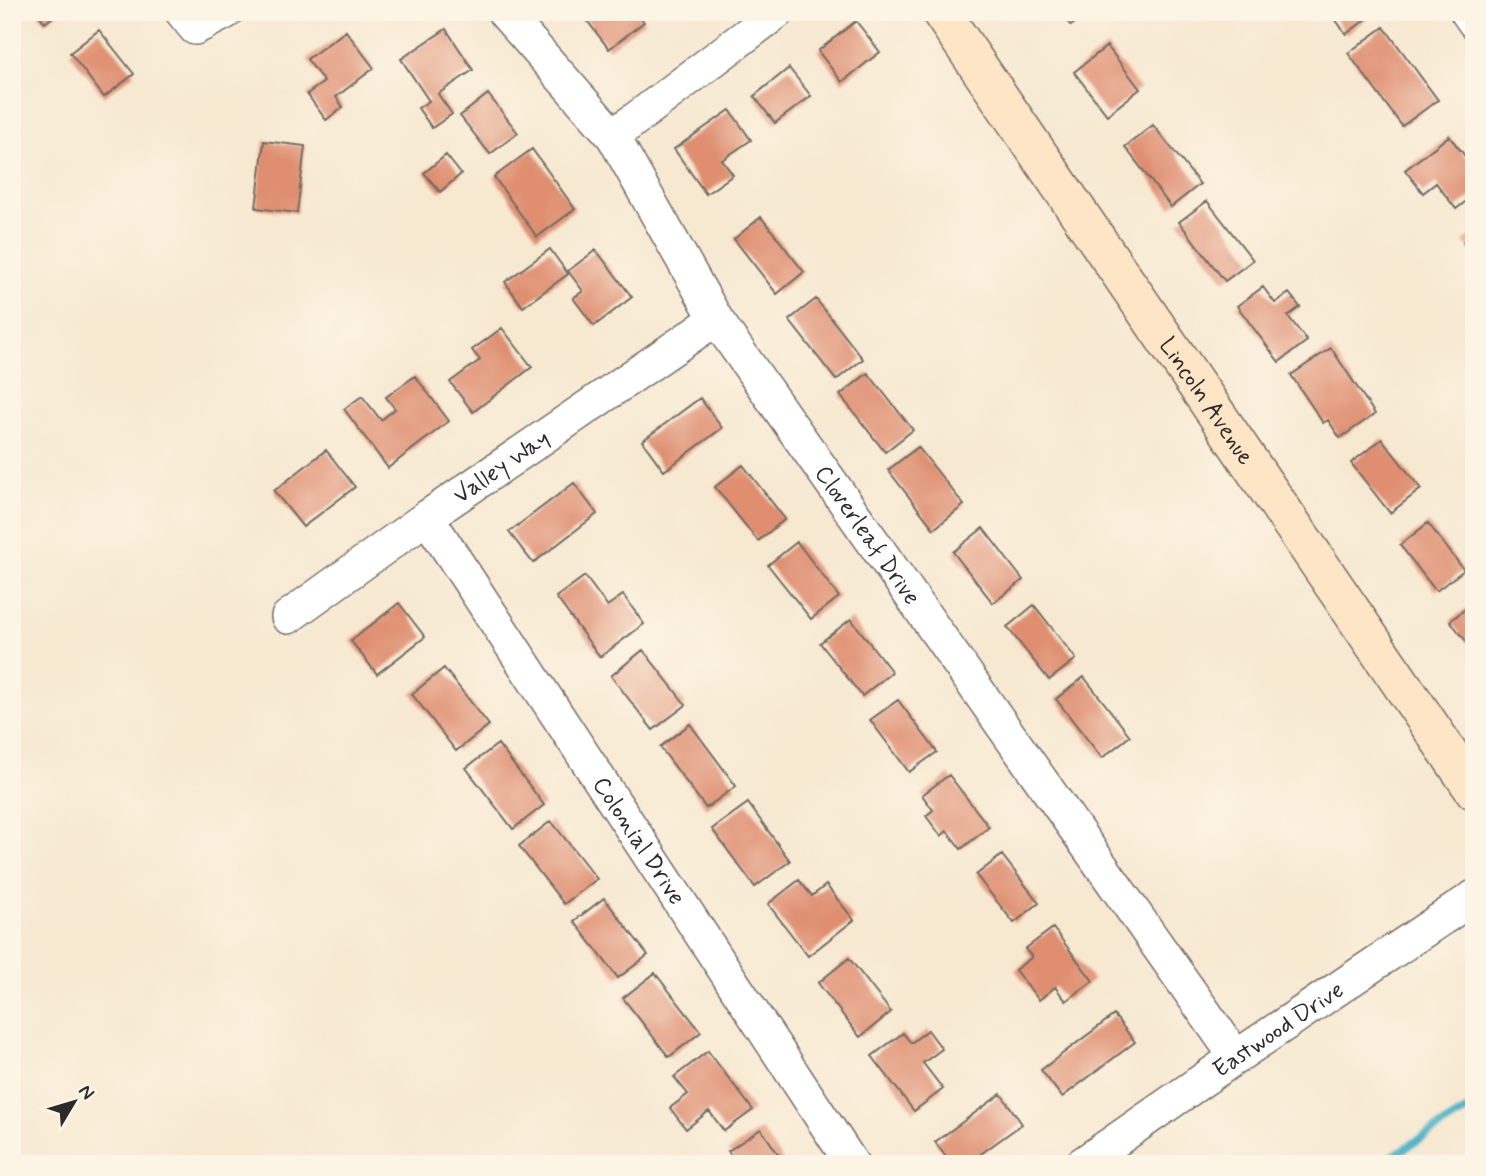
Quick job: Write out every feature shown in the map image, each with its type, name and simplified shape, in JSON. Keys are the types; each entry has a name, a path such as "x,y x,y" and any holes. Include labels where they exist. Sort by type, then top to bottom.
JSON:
{"street":[{"path":"188,20 226,12"},
{"name":"Cloverleaf Drive","path":"504,12 613,136 716,319 1236,1057"},
{"path":"613,136 777,12"},
{"name":"Lincoln Avenue","path":"941,12 1474,790"},
{"path":"1467,12 1474,22"},
{"name":"Valley Way","path":"288,617 427,517 716,319"},
{"name":"Colonial Drive","path":"427,517 852,1164"},
{"name":"Eastwood Drive","path":"1082,1164 1474,897"}],"building":[{"path":"37,12 59,12 45,23"},
{"path":"593,12 637,12 644,22 609,49 585,18"},
{"path":"1059,12 1089,12 1071,26"},
{"path":"1330,12 1376,12 1346,34"},
{"path":"856,21 880,52 842,82 818,51"},
{"path":"1384,27 1438,100 1402,126 1348,53"},
{"path":"446,29 473,70 438,94 452,114 432,128 418,108 429,101 401,59"},
{"path":"99,30 134,74 104,97 70,53"},
{"path":"346,31 374,68 336,97 343,107 326,120 307,94 324,82 307,59"},
{"path":"1107,46 1140,89 1107,115 1074,72"},
{"path":"789,68 811,96 775,123 754,96"},
{"path":"488,94 518,133 490,154 460,116"},
{"path":"730,110 751,140 722,160 733,175 706,194 674,149"},
{"path":"1153,125 1200,184 1171,207 1125,147"},
{"path":"1449,136 1474,167 1474,195 1456,209 1436,183 1423,193 1405,170"},
{"path":"264,141 305,146 297,213 256,208"},
{"path":"532,149 575,209 537,237 494,177"},
{"path":"446,155 461,174 440,192 424,173"},
{"path":"1207,201 1253,260 1225,281 1179,222"},
{"path":"761,217 804,272 777,294 734,239"},
{"path":"1474,233 1474,255 1463,242"},
{"path":"550,249 568,274 523,307 505,282"},
{"path":"596,250 632,297 594,326 573,298 583,291 568,271"},
{"path":"1263,287 1275,303 1289,293 1300,307 1288,316 1307,341 1279,362 1237,306"},
{"path":"816,299 863,359 836,380 789,320"},
{"path":"502,328 532,367 473,412 450,382 480,360 472,350"},
{"path":"1331,348 1375,414 1340,438 1328,420 1323,423 1291,375"},
{"path":"868,373 913,430 885,452 840,395"},
{"path":"415,376 449,421 388,468 344,409 362,396 381,420 395,409 386,397"},
{"path":"700,398 722,428 664,471 642,441"},
{"path":"1382,439 1421,489 1390,513 1351,463"},
{"path":"918,447 964,505 934,529 888,470"},
{"path":"326,450 355,487 303,527 274,491"},
{"path":"743,465 785,519 758,541 715,487"},
{"path":"574,483 597,514 533,563 509,532"},
{"path":"1428,523 1464,570 1436,591 1400,545"},
{"path":"983,528 1023,580 993,603 953,552"},
{"path":"797,542 839,597 811,619 768,565"},
{"path":"585,576 607,606 623,595 644,624 600,657 556,597"},
{"path":"1474,602 1474,651 1450,621"},
{"path":"399,603 425,637 377,674 351,641"},
{"path":"1034,605 1076,659 1049,680 1007,627"},
{"path":"851,619 892,672 862,696 820,643"},
{"path":"643,650 686,705 653,730 611,676"},
{"path":"444,668 489,725 456,751 412,694"},
{"path":"1084,677 1130,736 1102,758 1056,699"},
{"path":"898,700 937,752 909,772 870,720"},
{"path":"690,724 736,786 706,808 660,747"},
{"path":"498,744 544,805 513,829 466,768"},
{"path":"949,775 989,827 961,849 947,831 941,836 926,816 933,810 922,795"},
{"path":"748,803 790,861 755,887 712,829"},
{"path":"551,821 597,879 564,904 519,846"},
{"path":"1002,855 1039,903 1014,923 976,875"},
{"path":"799,880 812,896 826,885 854,920 808,956 768,904"},
{"path":"604,898 648,955 618,978 574,921"},
{"path":"1053,928 1093,981 1066,1001 1055,987 1039,1000 1015,970 1032,957 1025,949"},
{"path":"849,958 891,1012 860,1037 818,983"},
{"path":"655,973 701,1032 669,1057 623,998"},
{"path":"1114,1015 1135,1042 1062,1097 1041,1070"},
{"path":"928,1030 942,1049 923,1063 943,1089 914,1111 872,1056 903,1033 911,1043"},
{"path":"708,1051 753,1110 724,1131 709,1111 686,1129 670,1108 688,1094 674,1077"},
{"path":"1001,1094 1022,1124 967,1164 951,1164 935,1142"},
{"path":"761,1129 785,1164 737,1164 728,1151"}],"waterway":[{"path":"1379,1164 1474,1106"}]}
